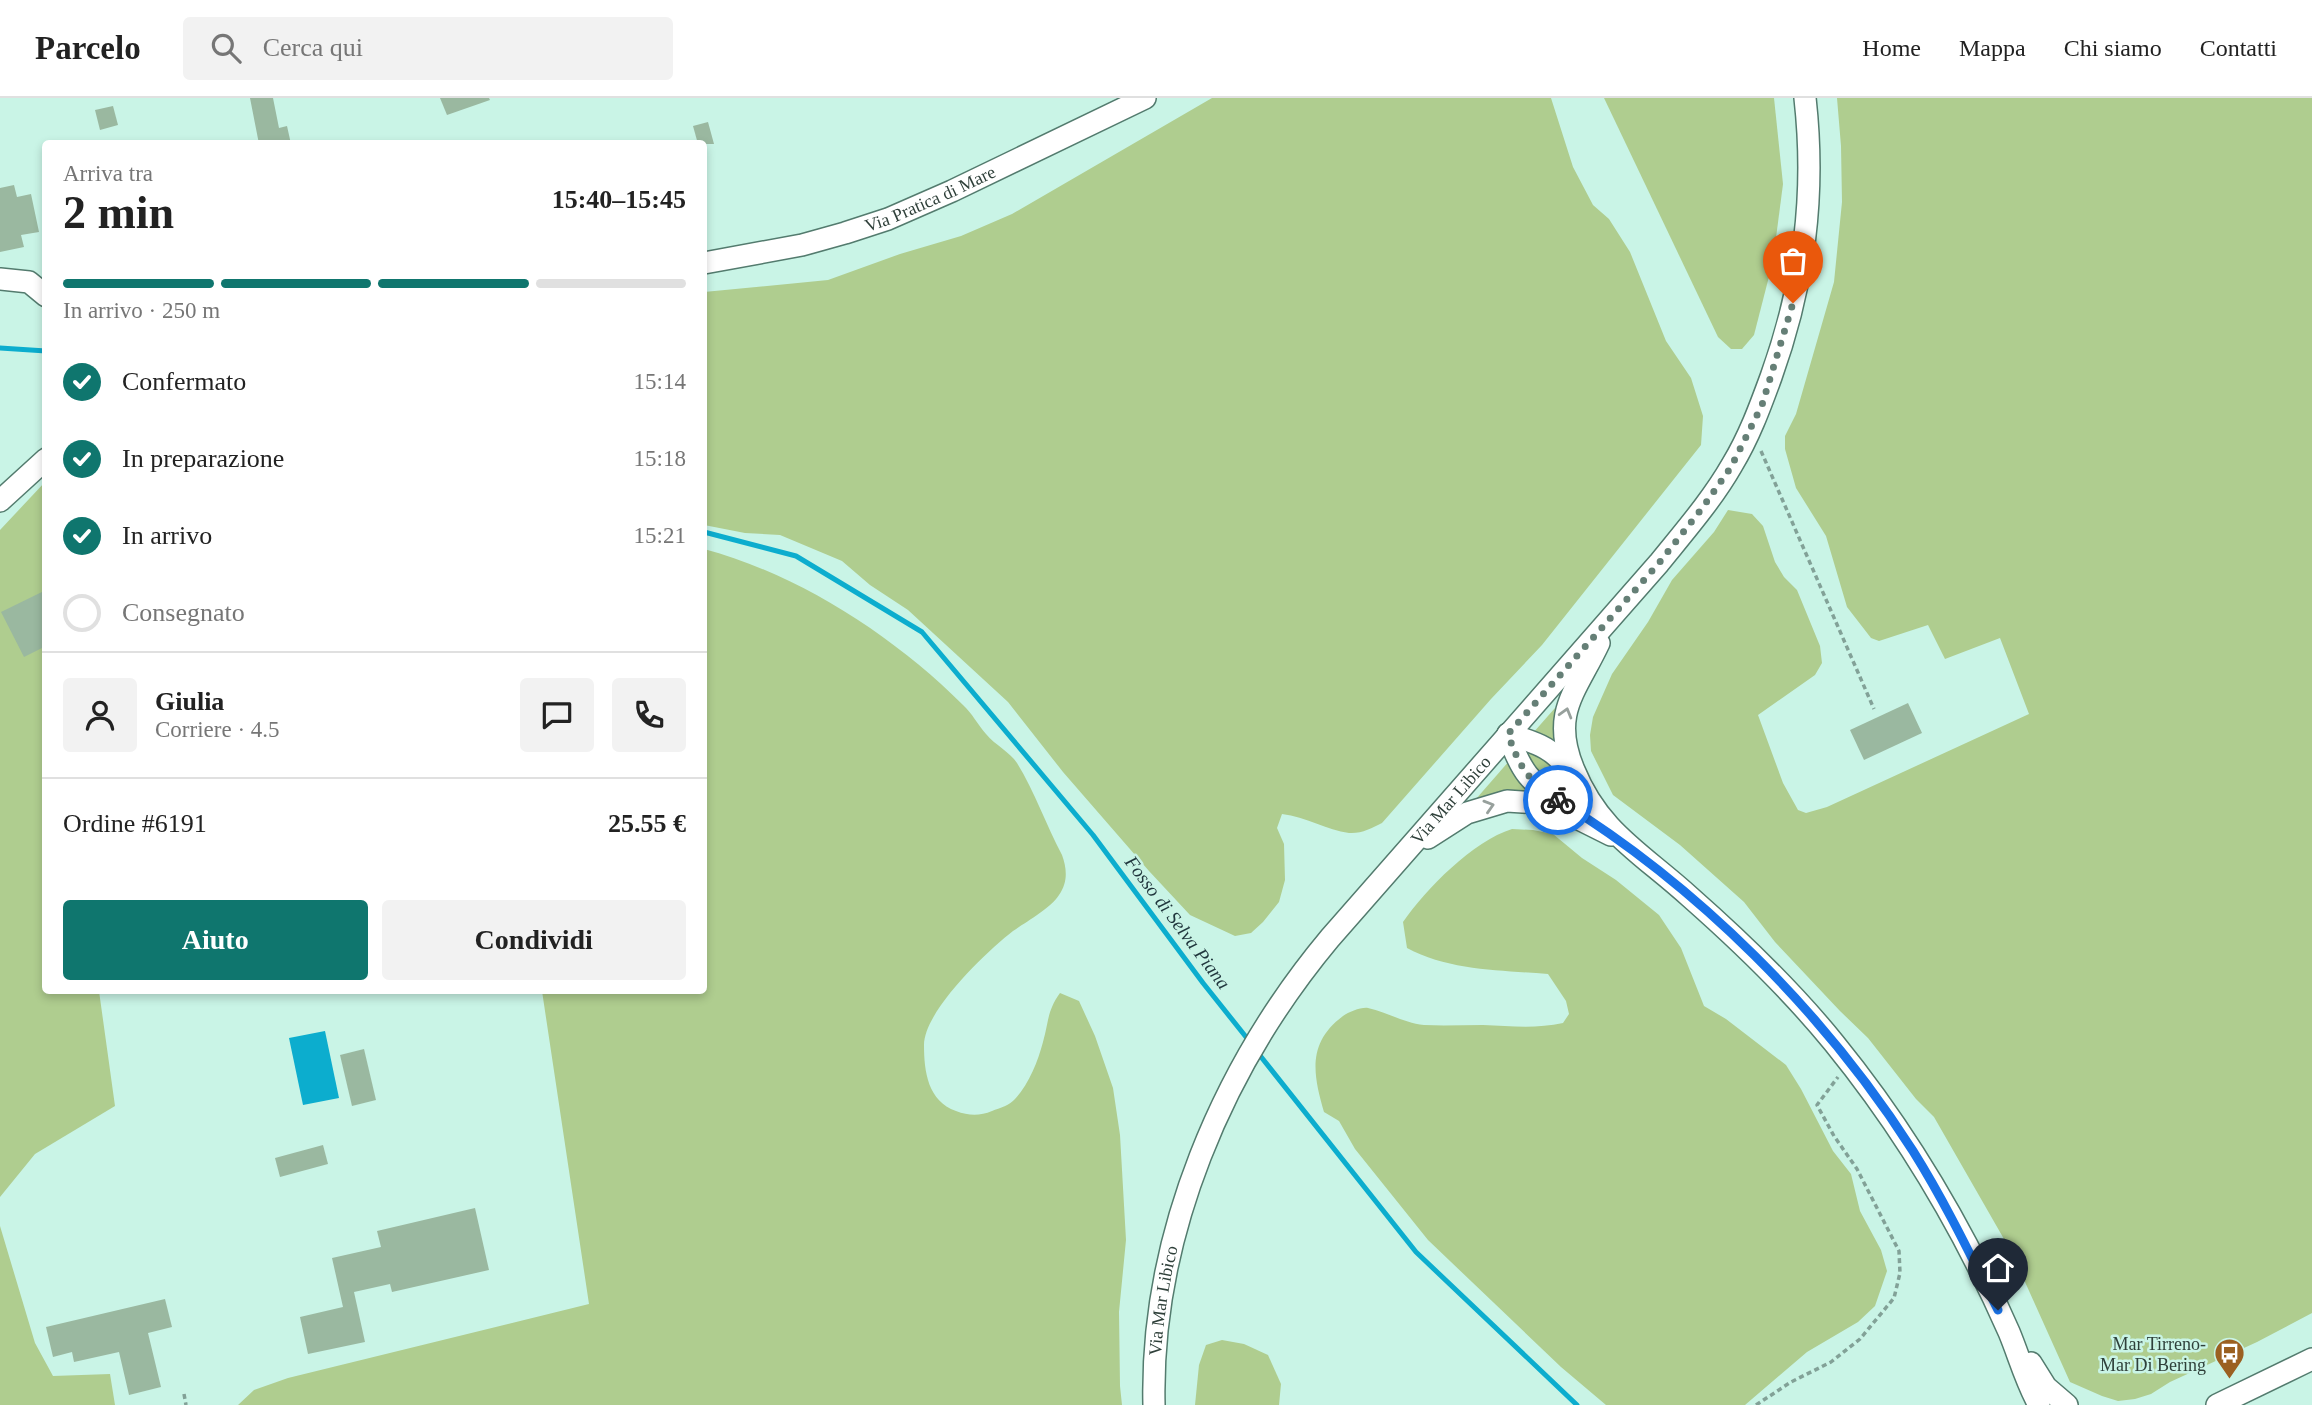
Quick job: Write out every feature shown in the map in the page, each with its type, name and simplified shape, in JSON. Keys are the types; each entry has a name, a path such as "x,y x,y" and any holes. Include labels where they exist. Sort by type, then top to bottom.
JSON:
{"street":[{"name":"Via Pratica di Mare","path":"707,262 802,245 888,219 1145,98"},
{"name":"Via Mar Libico","path":"1154,1405 1159,1314 1174,1237 1200,1160 1240,1070 1269,1021 1315,957 1609,622 1703,507 1731,467 1762,405 1793,303 1807,230 1810,161 1805,98"},
{"path":"0,279 29,282 42,293"},
{"path":"0,500 42,463"},
{"path":"1609,622 1572,693 1563,724 1569,757 1582,789 1619,839"},
{"path":"1508,734 1555,753 1574,785 1619,839"},
{"path":"1508,734 1527,776 1542,790 1619,839 1689,896 1773,976 1847,1060 1898,1129 1960,1233 2009,1332 2039,1405"},
{"path":"1409,851 1467,813 1507,801 1540,803 1557,808 1619,839"},
{"path":"2009,1332 2046,1387 2067,1405"},
{"path":"2221,1404 2312,1359"}],"path":[{"path":"1751,427 1874,709"},
{"path":"1756,1405 1791,1382 1831,1363 1860,1339 1894,1298 1900,1273 1899,1251 1857,1169 1817,1105 1828,1093 1847,1060"},
{"path":"184,1394 186,1405"}],"green space":[{"path":"1212,98 1551,98 1573,167 1593,205 1609,219 1630,252 1666,341 1691,378 1703,416 1701,445 1542,645 1382,823 1362,832 1349,833 1282,814 1277,828 1284,844 1285,880 1279,902 1251,933 1235,936 1190,915 1063,772 1008,702 908,610 870,585 842,561 780,535 745,533 707,526 707,292 828,280 961,236 1012,214"},
{"path":"1604,98 1774,98 1783,184 1773,261 1754,335 1742,349 1731,349 1718,337"},
{"path":"1837,98 2312,98 2312,1313 2170,1382 2151,1394 2135,1399 2118,1401 2070,1382 2012,1253 1934,1117 1916,1099 1868,1038 1775,942 1744,902 1680,845 1613,795 1591,751 1593,717 1612,674 1648,622 1672,580 1714,532 1728,510 1752,514 1763,526 1775,562 1784,577 1797,590 1820,646 1822,663 1815,675 1758,715 1783,783 1798,810 1806,813 1827,807 2029,714 2000,638 1945,659 1928,625 1879,641 1871,638 1847,607 1826,536 1796,488 1785,449 1785,436 1796,414 1834,282 1842,202"},
{"path":"42,485 42,994 99,994 115,1106 35,1154 0,1197 0,530"},
{"path":"707,550 774,574 843,610 876,632 907,655 966,708 990,738 1014,759 1029,785 1062,855 1066,870 1064,885 1051,904 988,952 945,999 927,1031 924,1045 925,1065 930,1084 939,1100 961,1113 988,1113 1015,1099 1029,1079 1041,1049 1050,1011 1060,993 1079,1001 1095,1036 1113,1088 1120,1135 1126,1240 1119,1312 1122,1405 238,1405 254,1390 288,1378 589,1304 542,994 707,994"},
{"path":"1555,708 1558,710 1555,742 1533,733"},
{"path":"1523,747 1547,762 1561,776 1566,783 1570,801 1538,775"},
{"path":"1510,760 1535,792 1477,801 1476,799"},
{"path":"1512,829 1553,834 1659,915 1681,948 1704,1006 1726,1019 1786,1065 1833,1151 1851,1174 1860,1211 1881,1250 1887,1271 1875,1306 1858,1322 1807,1352 1745,1405 1606,1405 1561,1367 1428,1240 1355,1149 1339,1121 1324,1112 1317,1085 1318,1048 1331,1026 1352,1011 1368,1008 1424,1025 1523,1027 1563,1023 1569,1014 1566,1001 1548,974 1458,965 1423,956 1407,948 1403,922 1424,895 1466,855 1497,835"},
{"path":"0,1226 35,1343 53,1376 110,1374 115,1405 0,1405"},
{"path":"1222,1340 1244,1344 1268,1355 1281,1384 1279,1405 1195,1405 1199,1365 1206,1345"}],"water":[{"path":"325,1031 339,1098 303,1105 289,1038"}],"building":[{"path":"250,98 273,98 279,128 287,126 290,140 258,140"},
{"path":"440,98 489,98 490,100 447,115"},
{"path":"113,106 118,125 100,130 95,110"},
{"path":"708,122 714,144 707,144 707,140 697,140 693,126"},
{"path":"14,185 17,197 31,194 39,232 21,235 24,247 0,252 0,188"},
{"path":"42,592 42,648 24,657 1,612"},
{"path":"1908,703 1922,733 1864,760 1850,730"},
{"path":"364,1049 376,1100 352,1106 340,1055"},
{"path":"323,1145 328,1164 280,1177 275,1158"},
{"path":"475,1208 489,1270 392,1292 390,1284 354,1292 365,1342 308,1354 300,1317 343,1307 332,1258 381,1247 377,1231"},
{"path":"165,1299 172,1327 148,1333 161,1387 129,1395 119,1352 74,1362 72,1352 53,1357 46,1327"}],"waterway":[{"name":"Fosso di Selva Piana","path":"0,348 42,351"},
{"name":"Fosso di Selva Piana","path":"707,533 796,556 922,632 1093,835 1250,1042"},
{"name":"Fosso di Selva Piana","path":"1258,1053 1416,1252 1577,1405"}],"way so far":[{"path":"1558,800 1527,776 1508,734 1659,563 1731,467 1762,405 1793,303"}],"place":[{"name":"Mar Tirreno- Mar Di Bering","path":"2229,1381"}],"route":[{"path":"1558,800 1619,839 1676,885 1734,937 1836,1045 1914,1153 1960,1233 1998,1310"}]}
